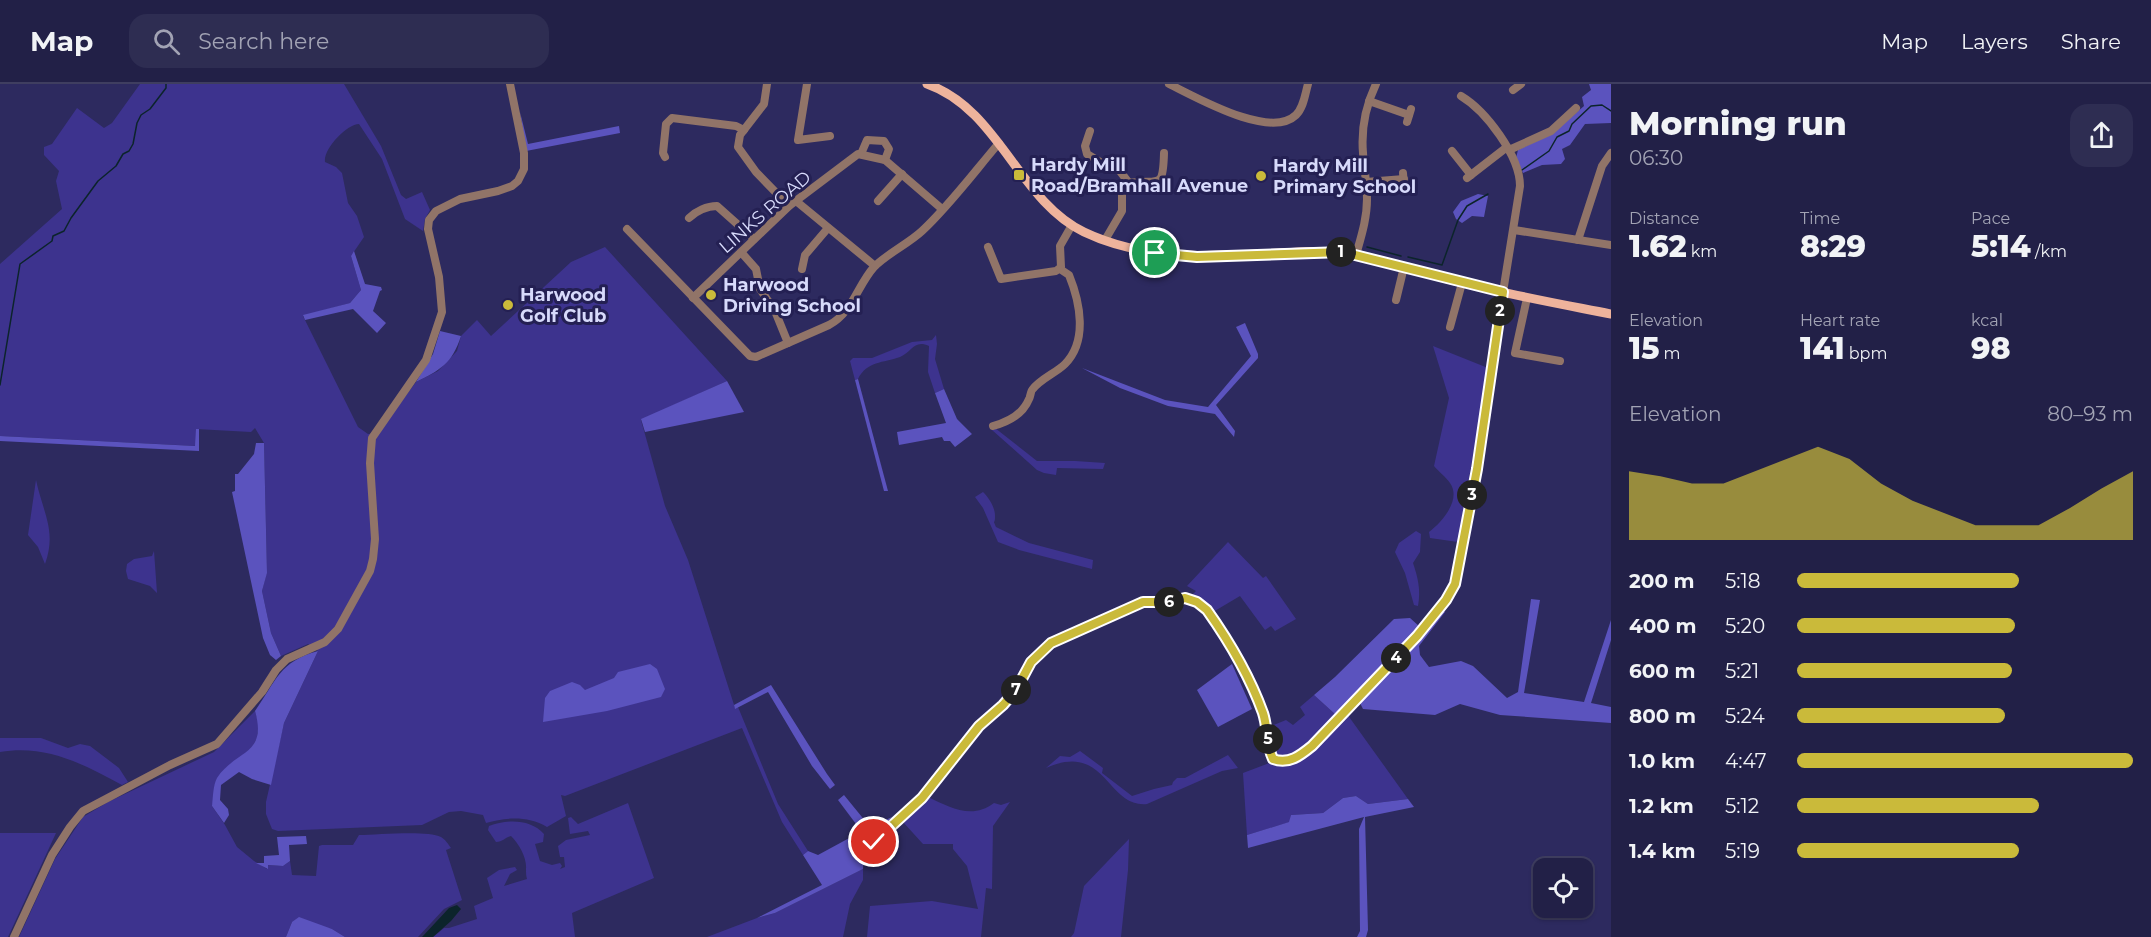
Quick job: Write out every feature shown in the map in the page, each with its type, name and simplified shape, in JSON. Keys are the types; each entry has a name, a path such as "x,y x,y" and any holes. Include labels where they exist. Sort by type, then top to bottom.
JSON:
{"main road":[{"path":"927,84 961,103 980,121 1045,201 1072,225 1105,240 1155,253 1184,257 1329,252 1356,255 1462,283 1611,314"}],"street":[{"path":"14,937 52,855 83,811 170,765 217,744 287,659 325,642 334,635 370,572 375,549 370,464 372,438 420,371 430,352 439,322 442,308 439,277 428,229 429,220 436,212 460,199 498,192 512,186 522,175 524,169 524,153 510,84"},
{"path":"767,84 764,104 738,139 739,151 756,172 875,266"},
{"path":"807,84 798,140 830,136"},
{"path":"1169,84 1237,116 1274,122 1285,121 1297,114 1302,106 1308,84"},
{"path":"1356,255 1366,213 1362,139 1369,101 1376,84"},
{"path":"1513,91 1521,84"},
{"path":"874,842 922,798 979,726 1016,690 1031,662 1051,643 1143,602 1192,599 1201,605 1213,619 1249,682 1266,723 1269,748 1273,759 1279,761 1291,760 1312,746 1417,636 1446,600 1455,584 1477,469 1514,230 1520,175 1508,148 1478,108 1470,105 1461,96"},
{"path":"1369,101 1409,115"},
{"path":"1452,151 1469,176 1508,148 1551,131 1576,108"},
{"path":"665,157 663,153 666,124 672,118 736,126 744,130"},
{"path":"1090,136 1085,146 1087,154 1100,162 1116,166 1129,183"},
{"name":"LINKS ROAD","path":"693,297 793,203 861,154 867,140 884,141 889,149 885,160"},
{"path":"627,229 750,356 758,357 840,318 848,310 875,266 921,232 999,143"},
{"path":"1129,183 1158,182 1163,177 1161,163 1164,153"},
{"path":"1578,240 1602,166 1611,153"},
{"name":"LINKS ROAD","path":"861,154 885,160 942,208"},
{"path":"879,199 902,174"},
{"path":"1366,182 1404,179"},
{"path":"1105,240 1122,212 1122,194 1129,183"},
{"path":"688,219 701,210 717,207 754,239"},
{"path":"1060,269 1060,246 1072,225"},
{"path":"802,269 805,255 828,228"},
{"path":"1514,230 1611,245"},
{"path":"988,247 1001,279 1060,269 1069,275 1081,328 1077,342 1066,363 1032,390 1029,400 1020,412 993,426"},
{"path":"741,252 757,272 760,289 775,311 788,343"},
{"path":"1396,300 1404,267"},
{"path":"1450,327 1462,283"},
{"path":"1527,298 1515,353 1560,361"}],"shaded area":[{"name":"Harwood Golf Club","path":"140,84 344,84 381,146 401,195 406,199 422,192 430,210 425,219 423,231 405,219 382,159 359,124 342,133 332,144 325,157 325,162 342,173 348,203 357,216 364,237 351,256 361,290 350,303 303,316 358,427 368,434 378,433 416,382 438,371 457,351 461,336 477,320 491,336 571,262 605,247 727,381 641,420 665,506 688,560 735,708 738,707 778,804 808,851 803,855 782,822 742,728 565,796 561,795 566,816 547,827 540,823 517,819 486,823 483,815 461,811 449,812 422,825 278,831 272,829 266,814 266,802 284,723 318,651 308,644 281,656 271,633 262,591 267,572 264,443 255,428 251,432 196,429 196,446 0,436 0,264 62,209 56,181 59,171 44,155 44,147 52,144 77,108 104,128 112,123"},
{"path":"1589,84 1611,84 1611,123 1585,124 1570,145 1562,149 1565,159 1561,164 1542,165 1523,173 1516,158 1518,150 1553,133 1584,106 1582,97 1591,90"},
{"path":"520,112 528,144 619,126 620,133 526,151"},
{"path":"1478,194 1488,196 1484,217 1472,216 1462,223 1456,219 1453,212 1461,201"},
{"path":"354,251 365,284 381,287 382,290 373,311 386,323 377,333 353,309 305,320 303,315 350,303 361,290 351,256"},
{"path":"1245,323 1258,358 1216,405 1235,431 1234,437 1215,414 1168,406 1120,388 1082,368 1165,400 1208,407 1251,356 1236,327"},
{"path":"440,331 461,336 454,353 444,365 416,382 433,354"},
{"path":"936,335 935,359 944,389 935,393 928,372 929,346 924,344 916,345 900,357 871,366 855,380 850,361 853,358 872,358 912,342 932,340"},
{"path":"1433,346 1488,368 1458,542 1430,538 1429,532 1444,517 1452,504 1453,497 1450,483 1434,466 1449,398"},
{"path":"858,379 888,491 884,491 855,380"},
{"path":"727,381 744,412 645,432 641,419"},
{"path":"944,389 957,419 972,434 955,447 950,441 944,441 942,437 899,445 897,432 946,423 935,393"},
{"path":"995,428 1037,461 1105,463 1103,469 1057,468 1056,475 1044,473 1037,470 992,430"},
{"path":"196,429 199,429 199,451 0,441 0,436 195,446"},
{"path":"256,443 264,443 267,573 262,591 271,633 281,656 276,660 270,655 263,638 232,492 235,491 235,474 238,474 254,454"},
{"path":"36,480 48,522 50,542 45,564 38,547 28,535"},
{"path":"983,492 993,506 996,527 1029,543 1093,560 1092,569 1019,550 998,542 983,508 975,497"},
{"path":"1416,531 1421,534 1420,552 1413,563 1418,584 1418,606 1414,605 1405,573 1395,552 1399,543"},
{"path":"1228,542 1263,578 1266,576 1296,619 1275,631 1271,626 1265,630 1240,596 1213,612 1203,602 1190,597 1196,591 1187,586"},
{"path":"154,551 157,593 150,586 128,579 126,571 127,564 134,559 152,556"},
{"path":"1531,599 1540,600 1524,693 1584,702 1611,620 1611,640 1591,703 1611,707 1611,723 1500,715 1460,704 1435,715 1363,709 1359,701 1443,611 1445,612 1419,646 1420,655 1429,667 1461,661 1473,666 1507,698 1518,692"},
{"path":"1410,618 1420,627 1336,715 1314,695 1394,619"},
{"path":"318,651 284,723 271,785 239,772 221,785 220,800 228,809 229,815 224,823 212,806 217,778 224,769 253,745 257,737 258,726 255,711 274,681 295,660"},
{"path":"650,664 657,669 665,689 661,697 607,711 543,722 545,698 550,691 572,682 585,690 614,678 618,672"},
{"path":"1232,664 1252,709 1218,727 1197,690"},
{"path":"771,685 835,785 830,789 812,766 768,692 735,709 734,705"},
{"path":"1314,695 1336,715 1317,736 1301,749 1285,757 1277,756 1273,751 1269,727 1286,720 1293,725 1305,715 1300,707"},
{"path":"255,711 259,724 257,738 251,749 225,769 212,806 237,847 267,869 267,865 283,866 290,861 292,875 316,876 319,846 353,845 359,835 414,833 434,835 443,838 451,848 446,850 462,900 444,909 418,937 345,937 332,929 292,922 286,937 19,937 55,859 83,817 108,802 214,752"},
{"path":"1347,714 1408,799 1368,804 1356,796 1343,798 1323,813 1291,815 1290,822 1247,835 1243,773 1272,762 1290,763"},
{"path":"0,738 41,738 68,748 80,744 90,746 119,768 128,782 122,785 78,763 49,753 17,750 0,752"},
{"path":"1080,751 1103,768 1102,773 1132,796 1172,785 1177,778 1185,778 1228,755 1238,768 1222,771 1147,804 1133,802 1122,796 1104,777 1082,763 1066,762 1046,768 1060,756 1070,757"},
{"path":"844,795 866,822 881,822 892,817 865,843 863,869 775,913 757,918 822,885 803,855 808,851 818,855 853,836 856,824 838,800"},
{"path":"1356,796 1368,804 1408,799 1414,807 1365,817 1368,930 1366,937 1357,937 1360,931 1359,829 1364,817 1248,848 1247,835 1289,822 1291,815 1323,813 1343,798"},
{"path":"928,797 952,808 969,811 977,811 994,803 1001,805 1010,802 993,826 992,889 986,888 981,937 867,937 870,906 932,901 978,909 967,866 953,849 953,844 923,844 903,822"},
{"path":"628,803 654,878 572,913 575,937 433,937 444,928 477,919 474,906 493,898 487,878 499,870 515,867 517,870 510,874 504,886 527,879 525,860 517,843 511,836 496,842 488,830 489,826 503,822 518,822 539,829 544,834 543,842 535,844 540,861 552,865 560,863 562,866 560,869 565,867 564,857 560,857 558,846 566,840 590,835 588,831 570,834 568,818 571,817 578,824"},
{"path":"0,833 56,833 8,937 0,937"},
{"path":"306,836 307,844 289,845 290,861 283,866 268,865 268,869 256,863 264,863 264,856 279,855 277,837"},
{"path":"1129,839 1121,937 1071,937 1074,933 1084,886"},
{"path":"863,869 863,880 850,904 843,937 707,937 775,913"},
{"path":"299,917 332,929 345,937 286,937 292,922"}],"water":[{"path":"457,905 461,909 451,921 433,937 422,937 449,908"}],"waterway":[{"path":"0,385 20,264 52,241 53,236 64,231 98,181 116,166 123,154 129,151 141,115 150,109 166,88 166,84"},
{"path":"1522,170 1549,151 1557,137 1569,131 1572,124 1591,106 1602,105 1611,111"},
{"path":"1408,257 1442,265 1458,220 1467,206 1488,194"},
{"path":"1367,247 1401,256"}],"place":[{"name":"Hardy Mill Road/Bramhall Avenue","path":"1019,175"},
{"name":"Hardy Mill Primary School","path":"1261,176"},
{"name":"Harwood Driving School","path":"711,295"},
{"name":"Harwood Golf Club","path":"508,305"}],"route":[{"path":"874,842 922,798 979,726 1016,690 1031,662 1051,643 1143,602 1168,602 1185,598 1192,599 1207,610 1259,703 1266,723 1269,748 1273,759 1284,761 1295,758 1312,746 1417,636 1446,600 1455,584 1477,469 1503,292 1343,252 1197,257 1155,253"}]}
